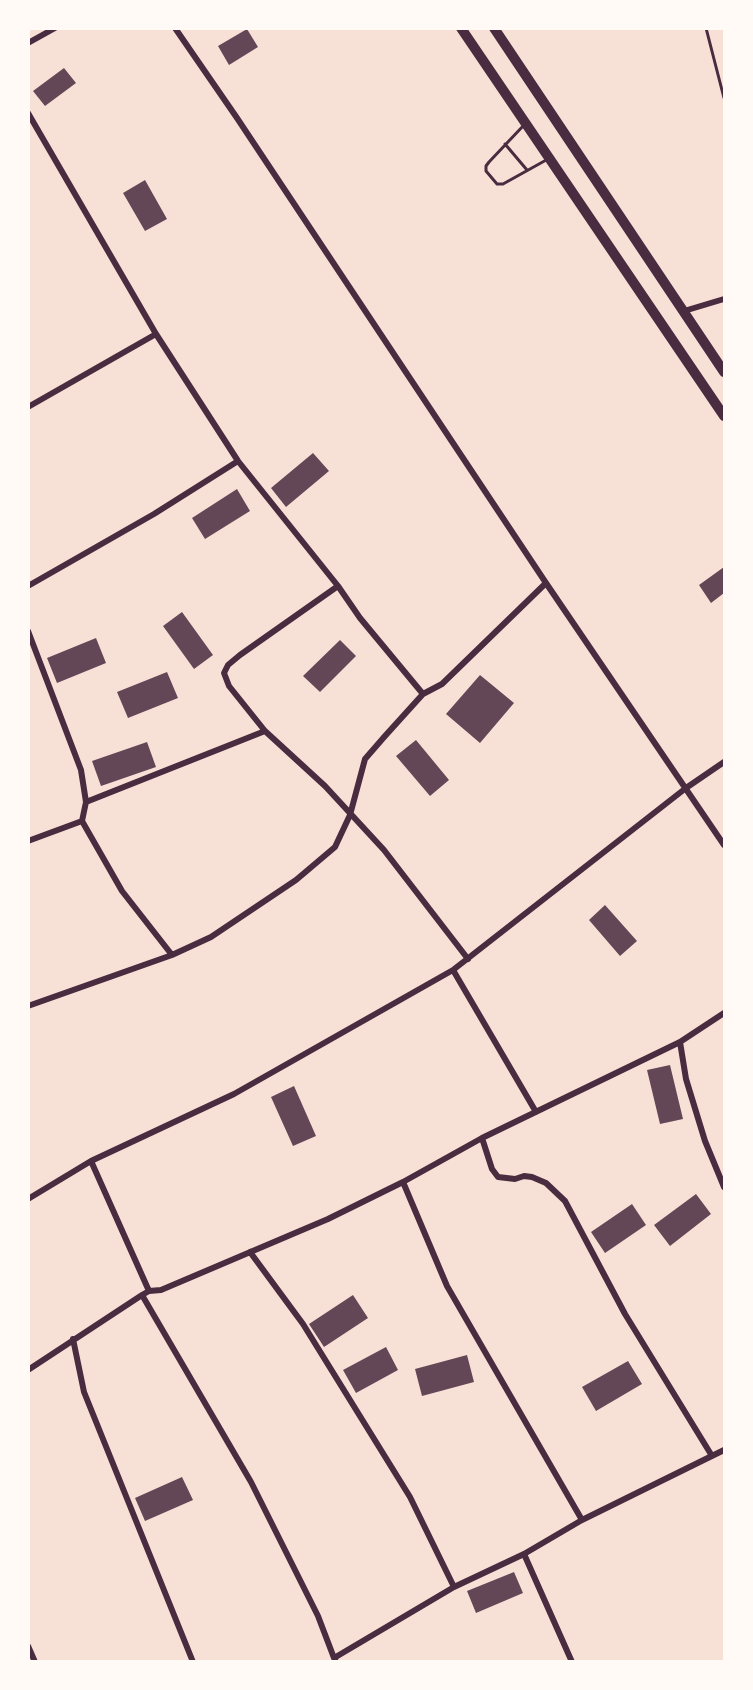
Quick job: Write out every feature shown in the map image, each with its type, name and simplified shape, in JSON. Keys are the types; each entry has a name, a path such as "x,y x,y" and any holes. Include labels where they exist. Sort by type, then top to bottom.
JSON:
{"highway":[{"path":"461,28 724,416"},
{"path":"494,28 724,372"}],"street":[{"path":"28,43 55,28"},
{"path":"175,28 724,845"},
{"path":"28,113 156,334 238,461 338,586 360,618 423,694"},
{"path":"684,311 724,299"},
{"path":"28,407 156,334"},
{"path":"28,586 154,514 238,461"},
{"path":"28,1006 172,955 211,937 296,880 335,847 350,815 365,759 423,694 442,684 546,583"},
{"path":"338,586 228,665 224,673 229,686 266,731 325,786 384,850 468,959"},
{"path":"28,631 81,770 86,802 82,821 122,891 172,955"},
{"path":"86,802 266,731"},
{"path":"28,1199 91,1161 234,1094 453,970 686,788 724,762"},
{"path":"28,841 82,821"},
{"path":"453,970 536,1112"},
{"path":"28,1370 146,1293 161,1290 328,1219 403,1182 482,1138 680,1042 724,1013"},
{"path":"680,1042 686,1079 705,1141 724,1187"},
{"path":"482,1138 492,1169 498,1177 508,1179 532,1177 546,1183 565,1201 625,1314 712,1456"},
{"path":"91,1161 146,1293 251,1482 318,1616 335,1660 454,1587 524,1554 582,1520 724,1452"},
{"path":"403,1182 447,1286 582,1520"},
{"path":"250,1252 303,1324 410,1497 454,1587"},
{"path":"73,1339 84,1392 193,1662"},
{"path":"524,1554 572,1662"},
{"path":"28,1647 34,1662"}],"lane":[{"path":"706,28 724,98"},
{"path":"525,123 486,166 486,171 498,184 503,184 548,158"},
{"path":"505,144 527,170"}],"building":[{"path":"247,29 258,47 229,65 218,46"},
{"path":"64,68 76,83 45,106 33,91"},
{"path":"145,180 167,219 145,231 123,193"},
{"path":"313,453 329,471 286,507 271,488"},
{"path":"237,489 250,511 205,539 192,518"},
{"path":"724,567 724,593 711,603 699,585"},
{"path":"182,612 213,655 194,669 163,626"},
{"path":"96,638 106,663 57,683 47,658"},
{"path":"340,640 356,656 320,692 303,676"},
{"path":"167,672 178,698 128,718 117,692"},
{"path":"480,675 514,703 480,743 446,714"},
{"path":"416,740 449,780 430,796 396,756"},
{"path":"147,742 156,767 101,786 92,761"},
{"path":"605,905 637,941 620,956 589,920"},
{"path":"670,1065 683,1119 660,1124 647,1070"},
{"path":"294,1086 316,1136 293,1146 271,1097"},
{"path":"696,1194 711,1214 670,1246 654,1225"},
{"path":"632,1204 646,1225 605,1253 591,1232"},
{"path":"353,1295 368,1318 324,1347 309,1324"},
{"path":"386,1347 398,1370 356,1393 343,1370"},
{"path":"467,1355 474,1382 422,1396 415,1369"},
{"path":"628,1361 642,1384 596,1411 582,1387"},
{"path":"182,1477 193,1500 145,1521 135,1498"},
{"path":"514,1572 523,1593 476,1613 467,1591"}]}
